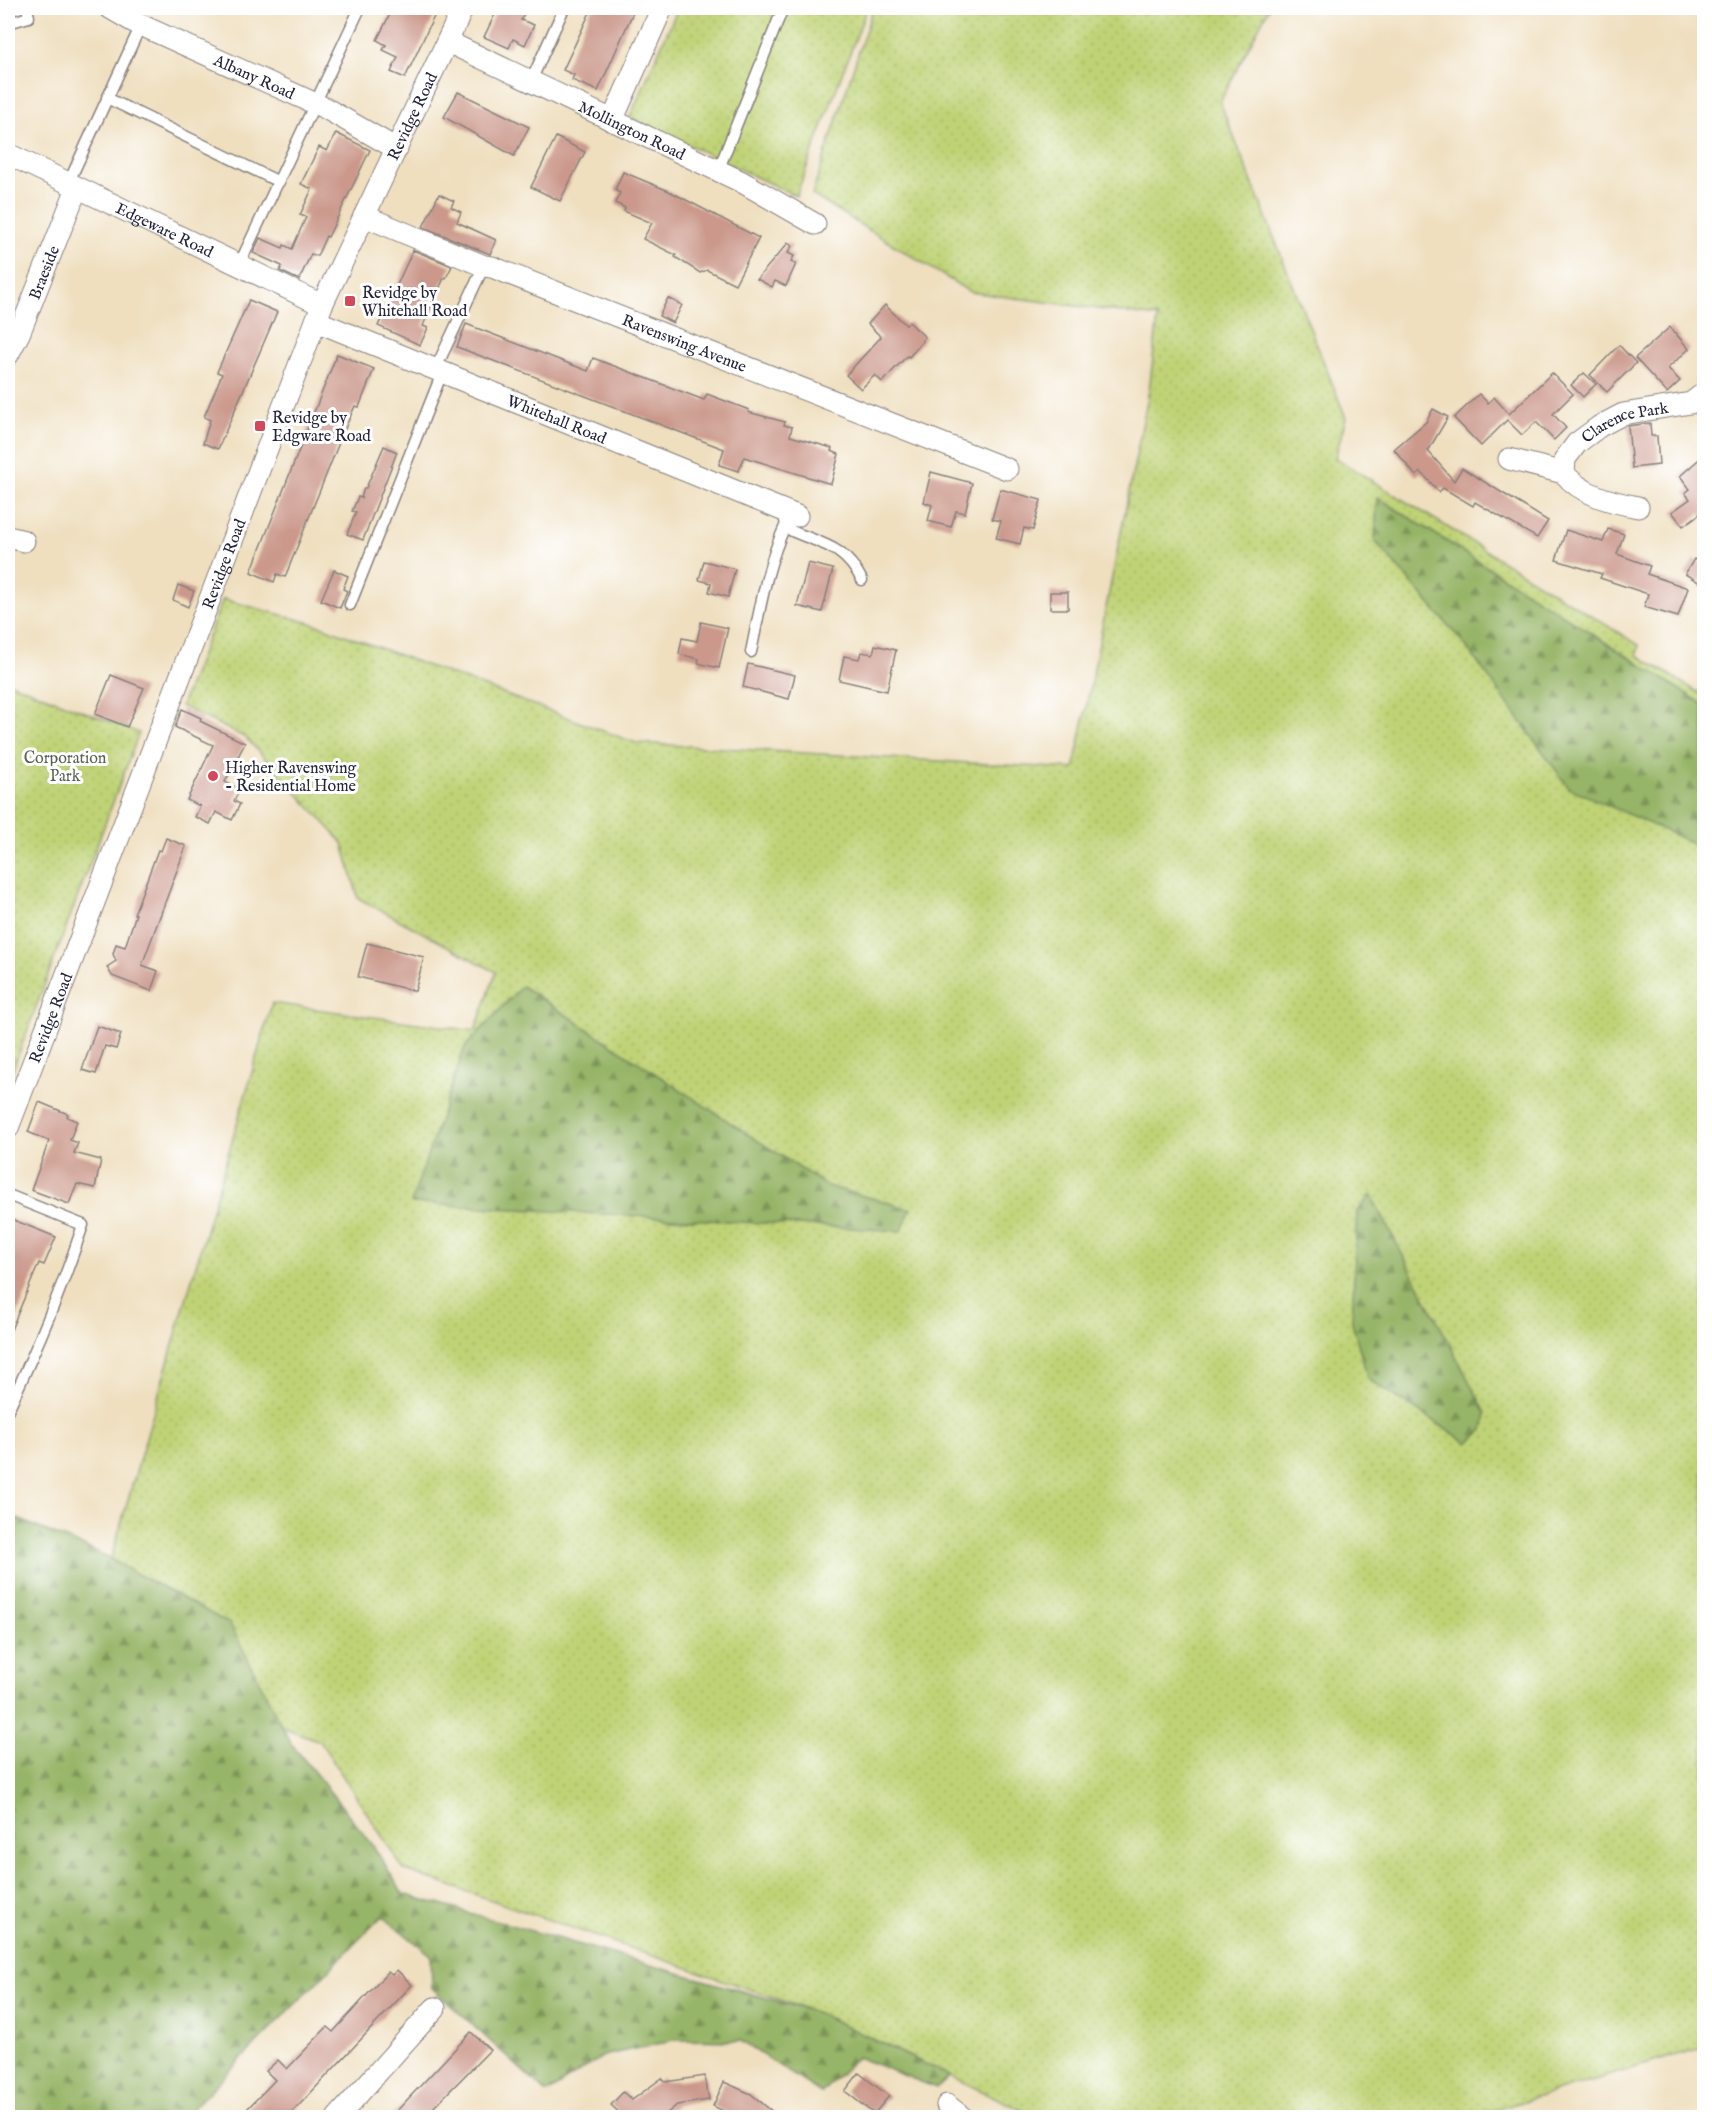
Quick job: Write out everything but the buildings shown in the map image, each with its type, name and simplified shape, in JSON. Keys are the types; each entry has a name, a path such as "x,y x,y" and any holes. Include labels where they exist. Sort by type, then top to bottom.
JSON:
{"street":[{"name":"Albany Road","path":"110,8 141,25 316,104 398,149"},
{"name":"Revidge Road","path":"8,1128 319,313 463,8"},
{"path":"612,121 662,8"},
{"name":"Mollington Road","path":"448,42 742,182 814,224"},
{"name":"Edgeware Road","path":"8,154 239,265 319,313"},
{"name":"Braeside","path":"8,355 19,334 73,186"},
{"name":"Ravenswing Avenue","path":"364,216 484,266 492,267 1007,469"},
{"name":"Whitehall Road","path":"319,313 439,372 789,517"},
{"name":"Clarence Park","path":"1564,473 1565,459 1577,442 1600,426 1623,414 1691,403 1704,393"},
{"path":"1509,459 1564,473 1570,481 1607,501 1638,507"},
{"path":"337,2118 435,2008"}],"lane":[{"path":"8,23 29,17 27,8"},
{"path":"239,265 360,8"},
{"path":"531,81 564,8"},
{"path":"718,171 783,8"},
{"path":"73,186 107,98 141,25"},
{"path":"107,98 279,182"},
{"path":"350,605 439,372 484,266"},
{"path":"789,517 792,531 831,547 850,560 862,580"},
{"path":"751,652 763,590 778,540 789,517"},
{"path":"8,1195 83,1225 66,1277 8,1410"}],"green space":[{"path":"678,8 867,8 796,196 630,117"},
{"path":"873,8 1269,8 1220,102 1346,418 1335,458 1639,645 1637,655 1704,696 1704,2047 1471,2117 1059,2118 1030,2114 818,2013 404,1870 320,1741 83,1655 272,1003 475,1031 496,972 358,898 343,843 261,754 246,738 181,706 223,599 318,625 636,743 1074,769 1149,391 1158,317 970,292 812,195"},
{"path":"1377,497 1704,705 1704,848 1569,788 1466,646 1375,541"},
{"name":"Corporation Park","path":"8,682 139,733 8,1082"},
{"path":"522,986 827,1186 911,1209 901,1231 411,1203 465,1047"},
{"path":"1371,1195 1486,1413 1483,1430 1468,1443 1368,1379 1352,1322 1357,1211"},
{"path":"8,1515 97,1552 230,1624 290,1742 372,1844 403,1894 818,2013 950,2076 936,2088 857,2057 821,2093 741,2041 674,2040 603,2056 547,2093 432,1988 431,1955 382,1916 184,2117 8,2117"}],"place":[{"name":"Revidge by Whitehall Road","path":"350,301"},
{"name":"Revidge by Edgware Road","path":"260,426"},
{"name":"Higher Ravenswing - Residential Home","path":"213,776"}]}
